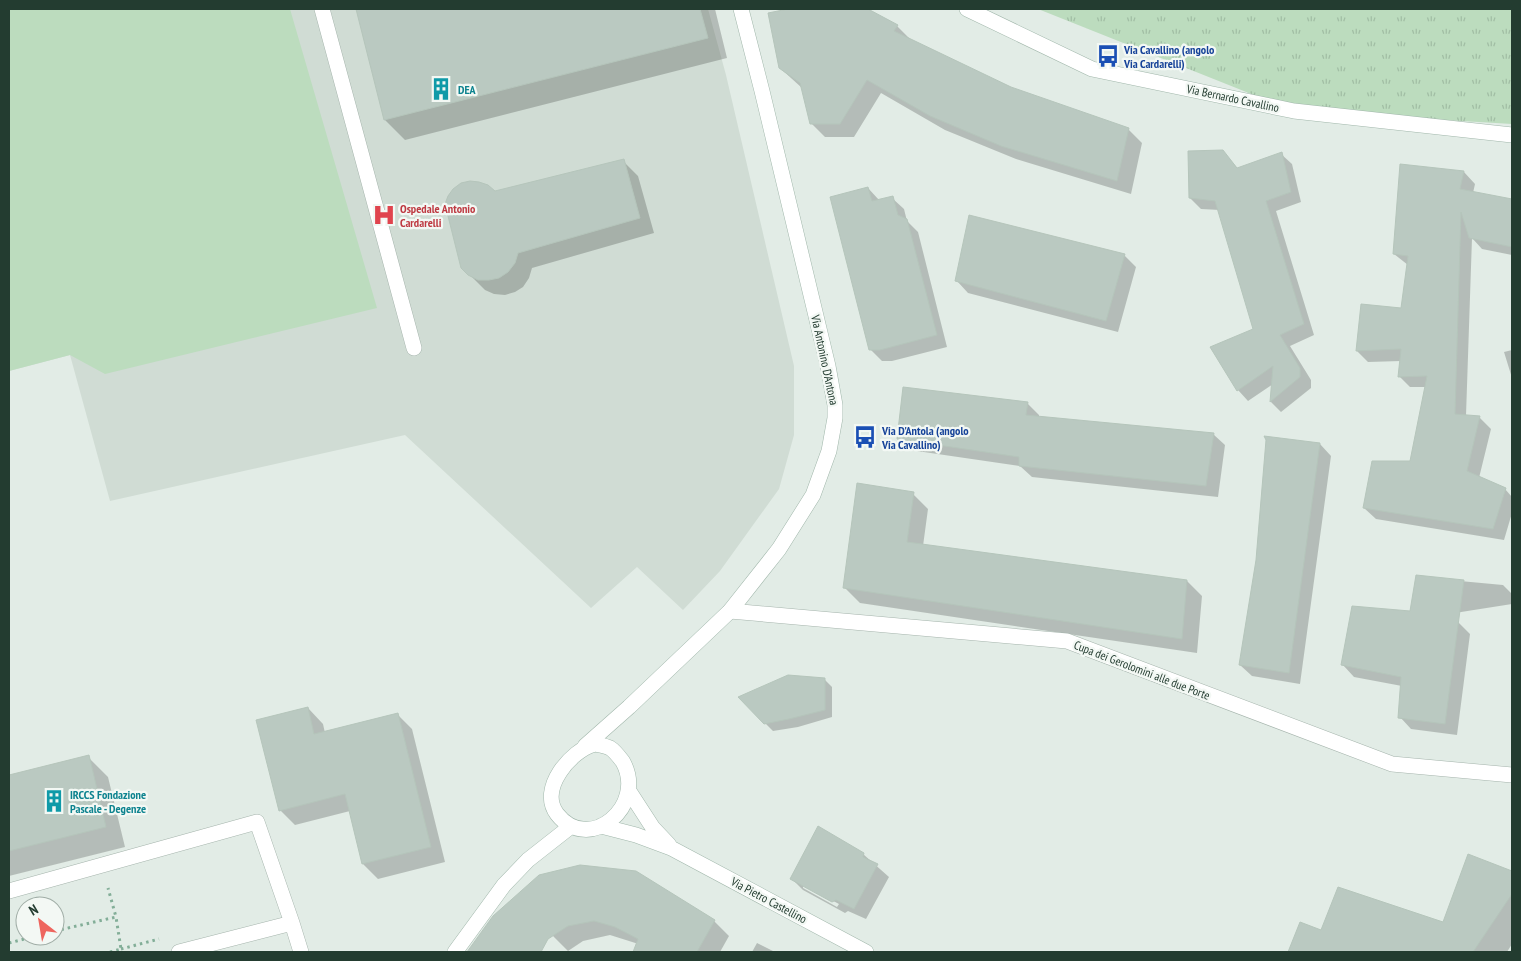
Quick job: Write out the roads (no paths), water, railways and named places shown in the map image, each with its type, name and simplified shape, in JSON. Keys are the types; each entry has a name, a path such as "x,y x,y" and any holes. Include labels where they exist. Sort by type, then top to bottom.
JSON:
{"main road":[{"path":"322,9 414,348"},
{"name":"Via Antonino D'Antona","path":"585,746 730,611 779,549 813,495 829,451 835,418 835,405 828,366 741,9"},
{"name":"Via Bernardo Cavallino","path":"967,9 1092,69 1294,111 1512,135"},
{"name":"Cupa dei Gerolomini alle due Porte","path":"730,611 1067,641 1392,764 1512,775"},
{"name":"Via Antonino D'Antona","path":"610,748 616,730 629,707"},
{"path":"595,744 610,748 620,758 627,770 629,791 627,799 619,812 608,823 594,829 570,827 554,811 551,800 552,785 563,768 585,746 595,744"},
{"name":"Via Pietro Castellino","path":"629,791 653,828 671,848"},
{"path":"9,891 258,822 301,952"},
{"name":"Via Pietro Castellino","path":"601,826 636,835 671,848 866,952"},
{"path":"455,952 504,885 528,860 570,827"},
{"path":"179,952 292,923"}],"place":[{"name":"Via Cavallino (angolo Via Cardarelli)","path":"1108,56"},
{"name":"DEA","path":"441,89"},
{"name":"Ospedale Antonio Cardarelli","path":"384,215"},
{"name":"Via D'Antola (angolo Via Cavallino)","path":"865,437"},
{"name":"IRCCS Fondazione Pascale - Degenze","path":"54,801"}]}
